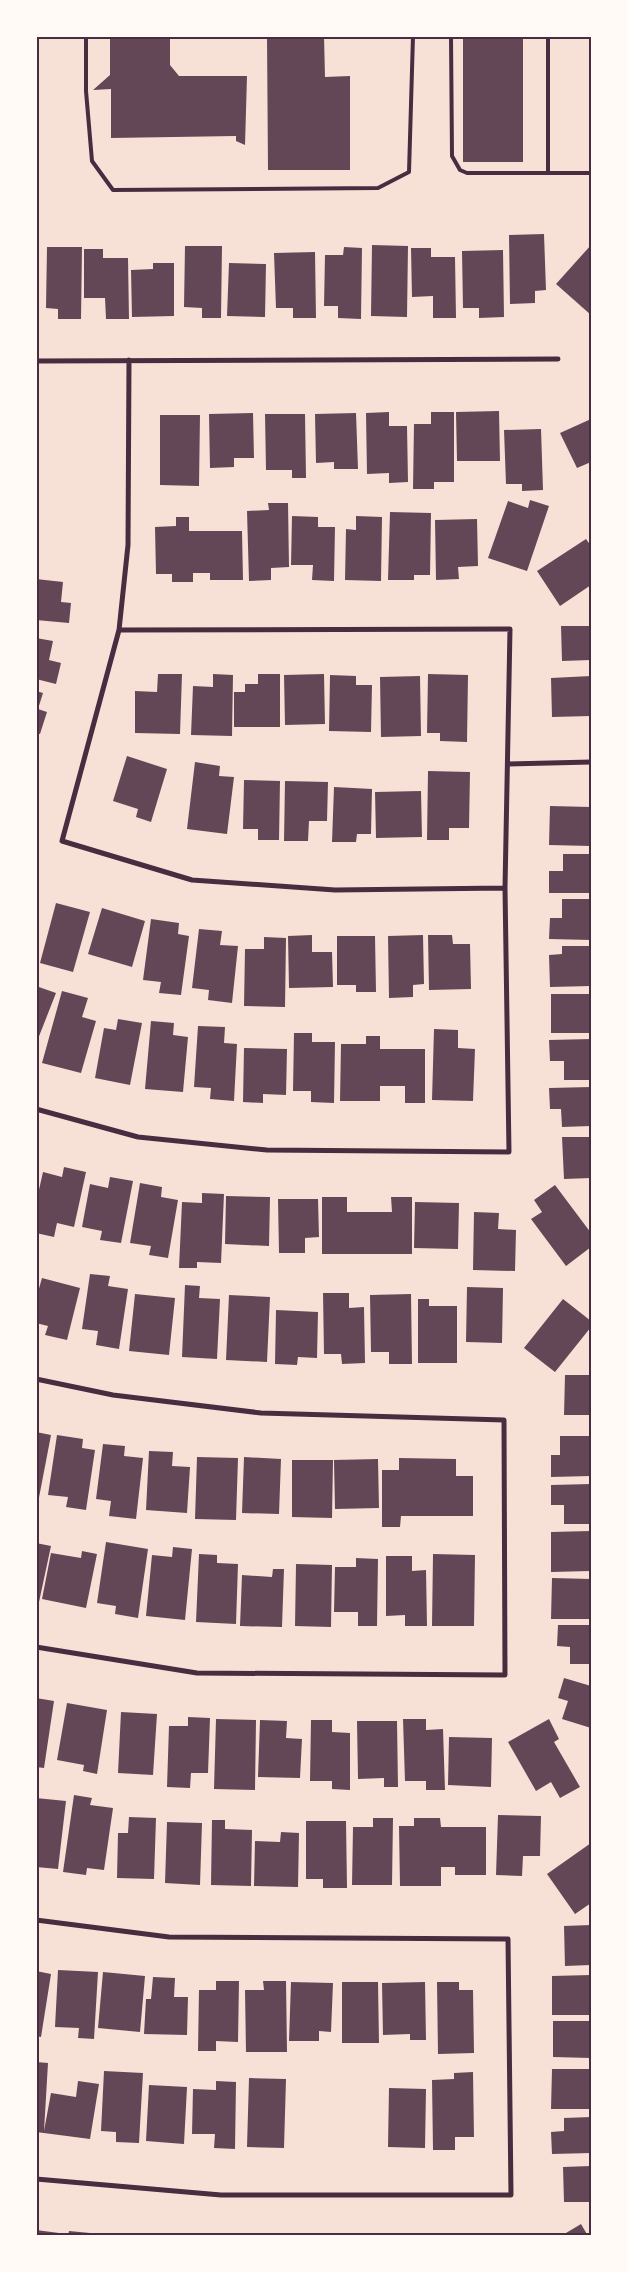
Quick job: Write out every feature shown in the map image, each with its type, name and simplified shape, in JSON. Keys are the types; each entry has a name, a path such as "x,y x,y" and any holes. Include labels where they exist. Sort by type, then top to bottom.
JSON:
{"street":[{"path":"36,361 558,359"},
{"path":"129,360 128,545 120,630 62,841 192,880 335,890 505,888"},
{"path":"36,1109 138,1137 267,1150 509,1152 505,888 510,629 120,630"},
{"path":"508,764 591,762"},
{"path":"36,1379 113,1395 261,1413 504,1420 505,1675 197,1673 36,1647"},
{"path":"36,1920 169,1937 508,1939 511,2195 221,2195 36,2179"}],"lane":[{"path":"86,36 86,91 92,161 113,190 123,190 378,188 409,172 413,36"},
{"path":"451,36 452,156 460,170 467,173 591,173"},
{"path":"548,36 548,173"}],"building":[{"path":"110,36 170,36 170,65 179,76 247,76 245,145 236,141 236,136 111,138 111,89 93,90 110,75"},
{"path":"267,36 324,36 325,77 350,76 350,170 268,170"},
{"path":"463,36 523,36 523,162 463,162"},
{"path":"544,234 546,290 535,291 535,303 510,304 509,235"},
{"path":"372,245 408,246 407,317 371,316"},
{"path":"591,245 591,315 556,284"},
{"path":"185,246 222,246 221,318 202,318 202,308 184,307"},
{"path":"47,247 82,247 81,319 58,319 58,309 46,308"},
{"path":"344,247 362,248 361,319 338,318 338,306 324,306 325,255 343,255"},
{"path":"411,248 431,248 431,257 455,257 456,318 433,318 433,296 412,297"},
{"path":"84,249 103,249 103,258 128,258 129,319 106,319 105,298 84,298"},
{"path":"503,250 504,317 479,318 479,308 463,308 462,251"},
{"path":"315,252 316,318 293,318 293,308 276,308 274,253"},
{"path":"153,263 174,263 174,316 132,317 131,270 153,269"},
{"path":"229,263 266,264 265,317 227,316"},
{"path":"499,411 500,461 457,461 456,412"},
{"path":"389,412 389,426 407,426 408,482 389,483 389,473 367,474 366,413"},
{"path":"431,412 454,412 454,482 434,482 434,489 413,489 414,424 431,424"},
{"path":"253,413 254,458 234,458 234,467 210,468 209,414"},
{"path":"356,413 358,469 334,469 334,462 316,463 315,414"},
{"path":"265,414 305,414 306,478 292,478 292,470 266,470"},
{"path":"160,415 200,415 199,486 160,485"},
{"path":"591,419 591,462 577,468 560,433"},
{"path":"541,429 543,490 522,491 522,484 506,484 504,430"},
{"path":"530,500 549,506 527,571 488,558 508,501 528,508"},
{"path":"268,503 288,503 289,567 271,568 271,580 249,581 247,511 269,510"},
{"path":"390,512 431,513 430,575 414,575 414,580 388,580"},
{"path":"292,516 318,517 318,527 335,527 334,581 312,580 313,565 291,565"},
{"path":"356,516 382,517 381,581 345,580 346,529 356,530"},
{"path":"176,517 189,517 189,531 242,531 243,580 210,580 210,573 193,573 193,582 172,582 172,574 156,574 155,527 176,526"},
{"path":"477,519 478,566 458,567 459,579 436,580 435,520"},
{"path":"586,539 591,546 591,585 560,606 537,571"},
{"path":"36,579 63,582 61,602 71,603 69,623 36,620"},
{"path":"561,626 591,626 591,660 562,661"},
{"path":"36,638 53,641 49,660 61,663 56,684 36,679"},
{"path":"158,674 182,674 180,734 135,733 135,691 157,692"},
{"path":"213,674 233,675 232,736 191,735 193,686 213,687"},
{"path":"258,674 280,674 280,727 234,727 234,692 245,692 245,684 258,684"},
{"path":"324,674 325,724 285,725 284,675"},
{"path":"428,674 468,675 467,742 440,741 440,733 427,733"},
{"path":"330,675 356,676 356,685 372,685 371,732 329,731"},
{"path":"420,676 421,736 381,737 380,677"},
{"path":"591,676 591,716 552,717 551,678"},
{"path":"36,691 43,693 38,709 47,712 40,734 36,733"},
{"path":"127,756 167,769 151,822 136,817 138,809 113,801"},
{"path":"195,762 220,766 219,776 234,777 227,834 187,829"},
{"path":"428,771 470,772 469,828 449,828 449,840 427,840"},
{"path":"244,780 280,781 279,840 258,840 258,829 243,829"},
{"path":"285,781 328,782 327,821 309,821 308,841 284,841"},
{"path":"334,787 372,789 371,834 357,834 356,842 332,842"},
{"path":"421,791 422,837 376,838 375,792"},
{"path":"550,806 591,807 591,846 549,845"},
{"path":"563,854 591,854 591,893 549,893 549,871 563,871"},
{"path":"562,899 591,899 591,940 549,939 550,918 562,918"},
{"path":"56,903 90,912 73,972 40,963"},
{"path":"102,908 145,921 132,967 88,954"},
{"path":"151,919 179,923 178,934 189,936 181,995 159,993 161,982 143,980"},
{"path":"199,929 222,931 220,945 238,946 232,1003 208,1000 209,990 192,988"},
{"path":"312,935 312,952 332,952 333,987 289,988 288,936"},
{"path":"423,935 424,984 413,985 413,997 389,998 388,936"},
{"path":"428,935 452,935 453,944 470,944 471,989 429,990"},
{"path":"337,936 375,936 376,992 356,992 356,985 337,985"},
{"path":"264,937 286,938 285,1007 244,1006 245,949 264,949"},
{"path":"562,946 591,946 591,986 550,987 549,955 562,954"},
{"path":"36,986 56,993 36,1044"},
{"path":"62,991 88,998 82,1017 96,1021 81,1073 42,1063"},
{"path":"551,994 591,994 591,1033 551,1033"},
{"path":"118,1019 142,1023 130,1085 95,1078 104,1028 116,1030"},
{"path":"151,1021 174,1023 173,1035 188,1037 183,1092 145,1089"},
{"path":"198,1026 225,1027 224,1043 237,1044 234,1101 210,1099 211,1088 194,1087"},
{"path":"434,1029 458,1030 458,1048 475,1049 473,1101 432,1100"},
{"path":"294,1033 312,1033 312,1042 335,1042 334,1103 311,1102 311,1091 293,1091"},
{"path":"366,1036 380,1036 380,1049 425,1049 425,1103 405,1103 405,1086 380,1086 380,1101 340,1101 341,1044 366,1044"},
{"path":"591,1039 591,1080 564,1080 564,1061 550,1061 549,1040"},
{"path":"244,1048 287,1049 286,1095 263,1094 263,1103 243,1102"},
{"path":"591,1087 591,1126 562,1127 561,1109 550,1109 549,1088"},
{"path":"562,1137 591,1137 591,1178 564,1179"},
{"path":"64,1167 86,1172 74,1227 57,1223 54,1237 36,1233 36,1203 43,1172 62,1177"},
{"path":"110,1177 133,1181 121,1243 100,1240 102,1231 82,1227 90,1184 108,1188"},
{"path":"140,1183 162,1187 161,1197 178,1200 168,1258 149,1255 151,1246 130,1243"},
{"path":"555,1185 591,1233 591,1247 566,1266 531,1219 542,1212 534,1200"},
{"path":"202,1193 224,1194 221,1263 197,1262 197,1268 179,1268 182,1202 202,1203"},
{"path":"226,1196 270,1197 269,1246 225,1244"},
{"path":"322,1197 347,1197 347,1212 392,1212 391,1197 412,1197 412,1254 322,1254"},
{"path":"278,1199 318,1199 319,1237 305,1238 305,1253 279,1253"},
{"path":"415,1202 459,1203 458,1249 414,1248"},
{"path":"474,1212 499,1213 498,1229 516,1230 515,1271 473,1270"},
{"path":"90,1274 110,1276 108,1286 128,1289 119,1349 96,1345 98,1331 82,1329"},
{"path":"42,1278 80,1288 67,1340 45,1335 48,1326 36,1323 36,1299"},
{"path":"185,1285 200,1286 199,1298 220,1299 217,1359 182,1357"},
{"path":"467,1287 503,1288 502,1343 466,1342"},
{"path":"323,1293 349,1293 349,1308 364,1307 365,1363 342,1364 341,1354 324,1354"},
{"path":"135,1294 175,1298 169,1355 129,1351"},
{"path":"411,1294 412,1364 389,1364 389,1352 371,1352 370,1295"},
{"path":"229,1295 270,1297 267,1362 226,1360"},
{"path":"418,1299 429,1299 429,1306 457,1306 457,1363 418,1363"},
{"path":"563,1299 591,1321 591,1327 555,1372 524,1348"},
{"path":"276,1310 318,1312 317,1358 298,1357 297,1365 275,1364"},
{"path":"565,1375 591,1375 591,1415 564,1415"},
{"path":"36,1432 51,1435 37,1508 36,1507"},
{"path":"57,1435 83,1439 82,1448 95,1450 86,1510 66,1507 68,1497 48,1495"},
{"path":"560,1436 591,1436 591,1476 551,1477 551,1455 560,1455"},
{"path":"103,1444 125,1446 124,1456 143,1458 136,1519 109,1516 111,1501 96,1499"},
{"path":"149,1451 173,1452 172,1466 190,1467 187,1513 146,1510"},
{"path":"197,1457 238,1458 236,1520 195,1519"},
{"path":"244,1457 281,1459 279,1514 242,1513"},
{"path":"399,1458 456,1459 456,1476 473,1476 473,1516 401,1516 400,1527 382,1527 382,1470 399,1470"},
{"path":"378,1459 379,1508 335,1509 334,1460"},
{"path":"292,1460 333,1460 332,1518 292,1517"},
{"path":"591,1484 591,1524 564,1524 564,1505 551,1505 551,1485"},
{"path":"591,1531 591,1571 551,1572 551,1532"},
{"path":"106,1542 148,1549 138,1618 115,1614 116,1606 97,1603"},
{"path":"36,1543 51,1546 39,1602 36,1601"},
{"path":"173,1547 192,1549 185,1620 146,1616 152,1555 172,1557"},
{"path":"82,1551 97,1554 86,1608 42,1599 51,1553 81,1558"},
{"path":"199,1554 217,1555 217,1563 238,1564 236,1624 196,1622"},
{"path":"433,1554 475,1555 474,1626 432,1626"},
{"path":"386,1556 412,1556 412,1571 426,1570 427,1626 405,1626 405,1615 386,1616"},
{"path":"356,1558 378,1559 377,1626 358,1626 358,1612 334,1612 335,1567 356,1567"},
{"path":"296,1564 332,1565 331,1627 295,1626"},
{"path":"273,1569 284,1569 282,1627 240,1626 242,1575 272,1577"},
{"path":"552,1578 591,1579 591,1619 551,1619"},
{"path":"558,1625 591,1625 591,1664 570,1664 570,1647 557,1646"},
{"path":"564,1678 591,1686 591,1728 562,1719 568,1701 558,1698"},
{"path":"36,1698 54,1701 44,1768 36,1767"},
{"path":"67,1703 107,1710 97,1774 83,1771 84,1765 57,1760"},
{"path":"121,1712 157,1714 153,1775 118,1773"},
{"path":"188,1717 210,1718 208,1773 191,1773 190,1788 167,1787 169,1726 188,1726"},
{"path":"216,1719 256,1720 255,1790 214,1789"},
{"path":"403,1719 426,1719 426,1730 443,1729 445,1790 426,1790 426,1781 405,1781"},
{"path":"549,1719 559,1739 554,1742 580,1787 560,1798 551,1782 536,1791 508,1742"},
{"path":"260,1720 287,1721 286,1738 302,1739 300,1778 258,1777"},
{"path":"311,1720 332,1720 332,1732 350,1733 350,1790 332,1789 332,1781 310,1781"},
{"path":"357,1721 397,1721 398,1787 384,1787 384,1778 358,1779"},
{"path":"449,1737 492,1738 491,1787 448,1785"},
{"path":"74,1795 92,1798 90,1805 113,1808 104,1870 87,1868 86,1875 63,1872"},
{"path":"36,1798 66,1801 58,1869 36,1867"},
{"path":"498,1815 541,1816 540,1856 523,1856 522,1876 496,1875"},
{"path":"129,1817 156,1818 154,1879 117,1878 118,1833 128,1833"},
{"path":"373,1818 393,1818 392,1885 352,1885 353,1827 373,1827"},
{"path":"414,1818 440,1818 441,1827 486,1827 486,1875 455,1875 455,1867 441,1867 441,1886 400,1886 399,1826 414,1826"},
{"path":"212,1820 225,1820 225,1829 252,1830 251,1886 211,1885"},
{"path":"306,1821 346,1821 347,1888 323,1888 323,1879 306,1879"},
{"path":"167,1822 202,1823 200,1885 165,1883"},
{"path":"281,1832 299,1833 298,1887 254,1886 255,1841 280,1842"},
{"path":"591,1843 591,1903 575,1914 547,1874"},
{"path":"591,1925 591,1965 565,1966 564,1926"},
{"path":"58,1970 98,1972 94,2039 78,2038 79,2028 55,2027"},
{"path":"36,1971 51,1974 41,2037 36,2036"},
{"path":"103,1972 145,1976 140,2032 98,2028"},
{"path":"591,1975 591,2015 552,2015 552,1976"},
{"path":"153,1977 175,1978 174,1997 188,1997 187,2035 144,2034 146,1999 151,1999"},
{"path":"216,1981 239,1981 238,2042 216,2041 216,2051 198,2051 199,1990 216,1990"},
{"path":"263,1981 286,1981 287,2052 246,2052 245,1990 264,1990"},
{"path":"291,1982 333,1983 331,2032 319,2031 319,2041 289,2041"},
{"path":"342,1982 378,1982 379,2043 342,2043"},
{"path":"425,1982 426,2040 410,2040 410,2034 383,2035 382,1983"},
{"path":"437,1982 459,1982 459,1990 473,1990 474,2053 438,2054"},
{"path":"553,2021 591,2021 591,2058 553,2057"},
{"path":"36,2062 48,2063 44,2131 51,2093 76,2097 78,2081 99,2084 90,2139 36,2132"},
{"path":"552,2069 591,2069 591,2109 551,2109"},
{"path":"104,2071 143,2073 139,2143 116,2142 116,2132 101,2131"},
{"path":"473,2072 474,2137 455,2137 455,2150 433,2150 432,2080 454,2079 454,2073"},
{"path":"249,2078 286,2079 284,2148 247,2147"},
{"path":"216,2081 236,2082 235,2149 214,2148 215,2134 192,2134 193,2089 216,2090"},
{"path":"149,2085 187,2087 184,2144 146,2141"},
{"path":"389,2088 426,2089 425,2148 388,2147"},
{"path":"591,2117 591,2153 552,2154 551,2132 564,2131 564,2118"},
{"path":"591,2166 591,2202 564,2202 563,2167"},
{"path":"581,2224 588,2236 561,2236"},
{"path":"36,2230 59,2233 58,2236 36,2236"},
{"path":"69,2231 90,2233 90,2236 68,2236"}]}
